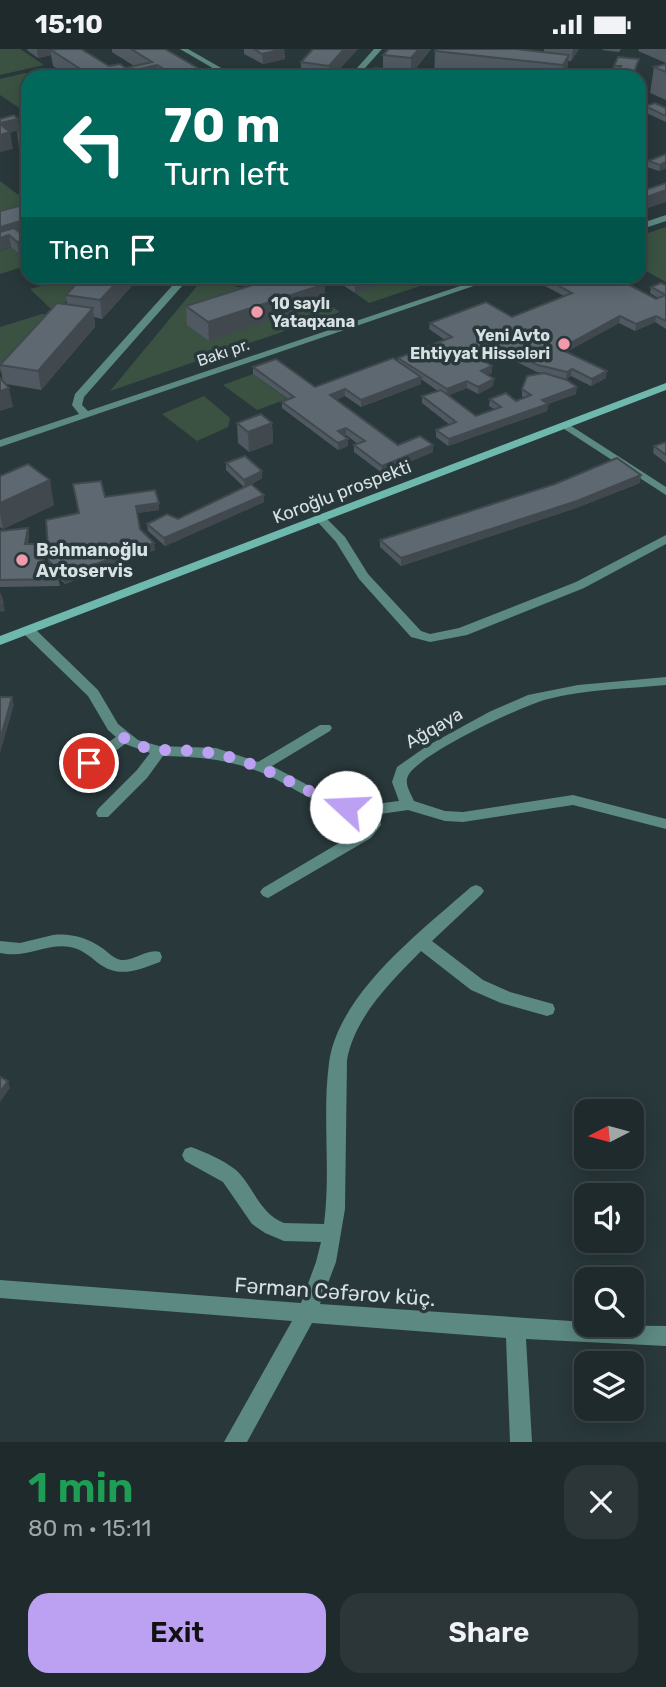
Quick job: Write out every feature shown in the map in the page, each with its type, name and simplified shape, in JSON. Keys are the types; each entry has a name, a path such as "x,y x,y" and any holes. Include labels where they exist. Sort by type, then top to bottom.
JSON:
{"street":[{"path":"183,49 220,70"},
{"path":"360,70 378,49"},
{"path":"646,225 666,218"},
{"path":"86,415 77,405 79,396 179,284"},
{"name":"Bakı pr.","path":"0,444 474,284"},
{"name":"Koroğlu prospekti","path":"0,641 663,390"},
{"path":"565,425 666,492"},
{"path":"321,519 341,540 363,576 416,633 430,638 463,632 580,585 666,540"},
{"path":"29,631 93,693 113,727 133,744 159,751 216,753 260,767 312,795 358,811 408,805 444,816 463,817 573,800 666,824"},
{"name":"Ağqaya","path":"408,805 399,782 402,771 441,745 512,707 551,694 666,681"},
{"path":"260,767 325,728"},
{"path":"72,775 124,738"},
{"path":"103,813 142,774 159,751"},
{"path":"268,891 366,834 374,825 372,811"},
{"path":"235,1442 306,1313 326,1263 338,1197 338,1064 343,1041 355,1019 420,941 476,891"},
{"path":"0,947 13,951 67,940 80,944 118,967 132,968 154,957"},
{"path":"420,941 477,985 508,999 547,1009"},
{"path":"191,1155 229,1176 259,1218 272,1227 284,1232 332,1233"},
{"name":"Fərman Cəfərov küç.","path":"0,1289 516,1329 666,1336"},
{"path":"516,1329 521,1442"}],"green space":[{"path":"0,49 20,49 44,65 21,70 0,75"},
{"path":"21,74 21,109 0,95 0,79"},
{"path":"0,181 21,196 21,224 0,230"},
{"path":"666,227 666,282 646,271 646,234"},
{"path":"11,247 21,254 21,267 0,274 0,251"},
{"path":"49,284 82,284 59,309 50,308 30,289"},
{"path":"199,284 223,284 279,295 188,324 209,341 325,302 340,312 110,391"},
{"path":"382,284 426,284 369,303 355,293"},
{"path":"42,314 53,315 0,372 0,327"},
{"path":"253,374 287,399 257,410 223,385"},
{"path":"204,396 230,418 228,427 197,441 162,414"}],"building":[{"path":"81,49 109,66 120,64 126,68 152,62 131,49 165,49 201,70 166,70 157,65 135,70 82,70 51,50"},
{"path":"254,49 283,49 262,54"},
{"path":"313,49 344,49 329,66 301,62"},
{"path":"389,49 419,49 411,58 383,55"},
{"path":"516,49 569,55 563,65 435,51"},
{"path":"618,57 639,59 635,70 620,70 621,66 614,66"},
{"path":"666,64 666,72 654,67"},
{"path":"655,103 666,108 666,116 646,106"},
{"path":"14,115 18,119 0,123 0,119"},
{"path":"0,124 10,132 0,135"},
{"path":"666,154 666,162 660,165 648,161"},
{"path":"666,183 666,190 646,197 646,190"},
{"path":"21,206 21,221 0,227 0,211"},
{"path":"14,228 21,234 21,241 17,242 9,235 0,238 0,232"},
{"path":"661,283 666,285 666,295 651,287"},
{"path":"76,284 115,284 100,300 66,295"},
{"path":"256,284 325,284 208,322 186,306"},
{"path":"555,284 627,284 656,299 666,295 666,321 656,316 636,324 620,316 560,349 607,371 592,379 572,369 567,372 538,365 501,347 477,357 492,366 481,371 494,379 478,387 467,381 447,389 398,358 452,337 430,323 486,302 512,317 572,293"},
{"path":"57,303 93,308 38,371 0,365"},
{"path":"393,358 421,377 361,400 345,389 330,395 398,445 420,436 433,445 382,466 354,445 365,441 346,428 338,431 348,439 338,443 282,402 294,397 253,367 276,359 315,387"},
{"path":"544,373 567,380 577,387 542,400 548,404 449,439 436,430 456,422 422,396 441,390 476,416 501,407 490,399 506,393 516,401 531,395 522,389 527,376"},
{"path":"0,378 9,388 0,391"},
{"path":"261,414 272,423 248,432 237,423"},
{"path":"666,442 666,455 654,446"},
{"path":"245,456 262,471 244,480 226,463"},
{"path":"617,458 641,475 577,501 401,558 380,540 555,484"},
{"path":"28,464 50,480 0,503 0,476"},
{"path":"101,481 105,497 155,490 159,503 136,506 140,529 154,543 63,576 49,561 46,520 79,513 73,484"},
{"path":"251,484 264,495 164,538 147,524 167,514 178,519"},
{"name":"Bəhmanoğlu Avtoservis","path":"28,528 25,544 42,544 44,562 58,579 0,580 0,531"},
{"path":"0,697 12,697 0,740"},
{"path":"0,1077 8,1081 0,1092"}],"place":[{"name":"10 saylı Yataqxana","path":"257,312"},
{"name":"Yeni Avto Ehtiyyat Hissələri","path":"564,344"},
{"name":"Bəhmanoğlu Avtoservis","path":"22,560"}],"route":[{"path":"89,763 124,738 133,744 159,751 216,753 271,771 312,795 346,807"}]}
